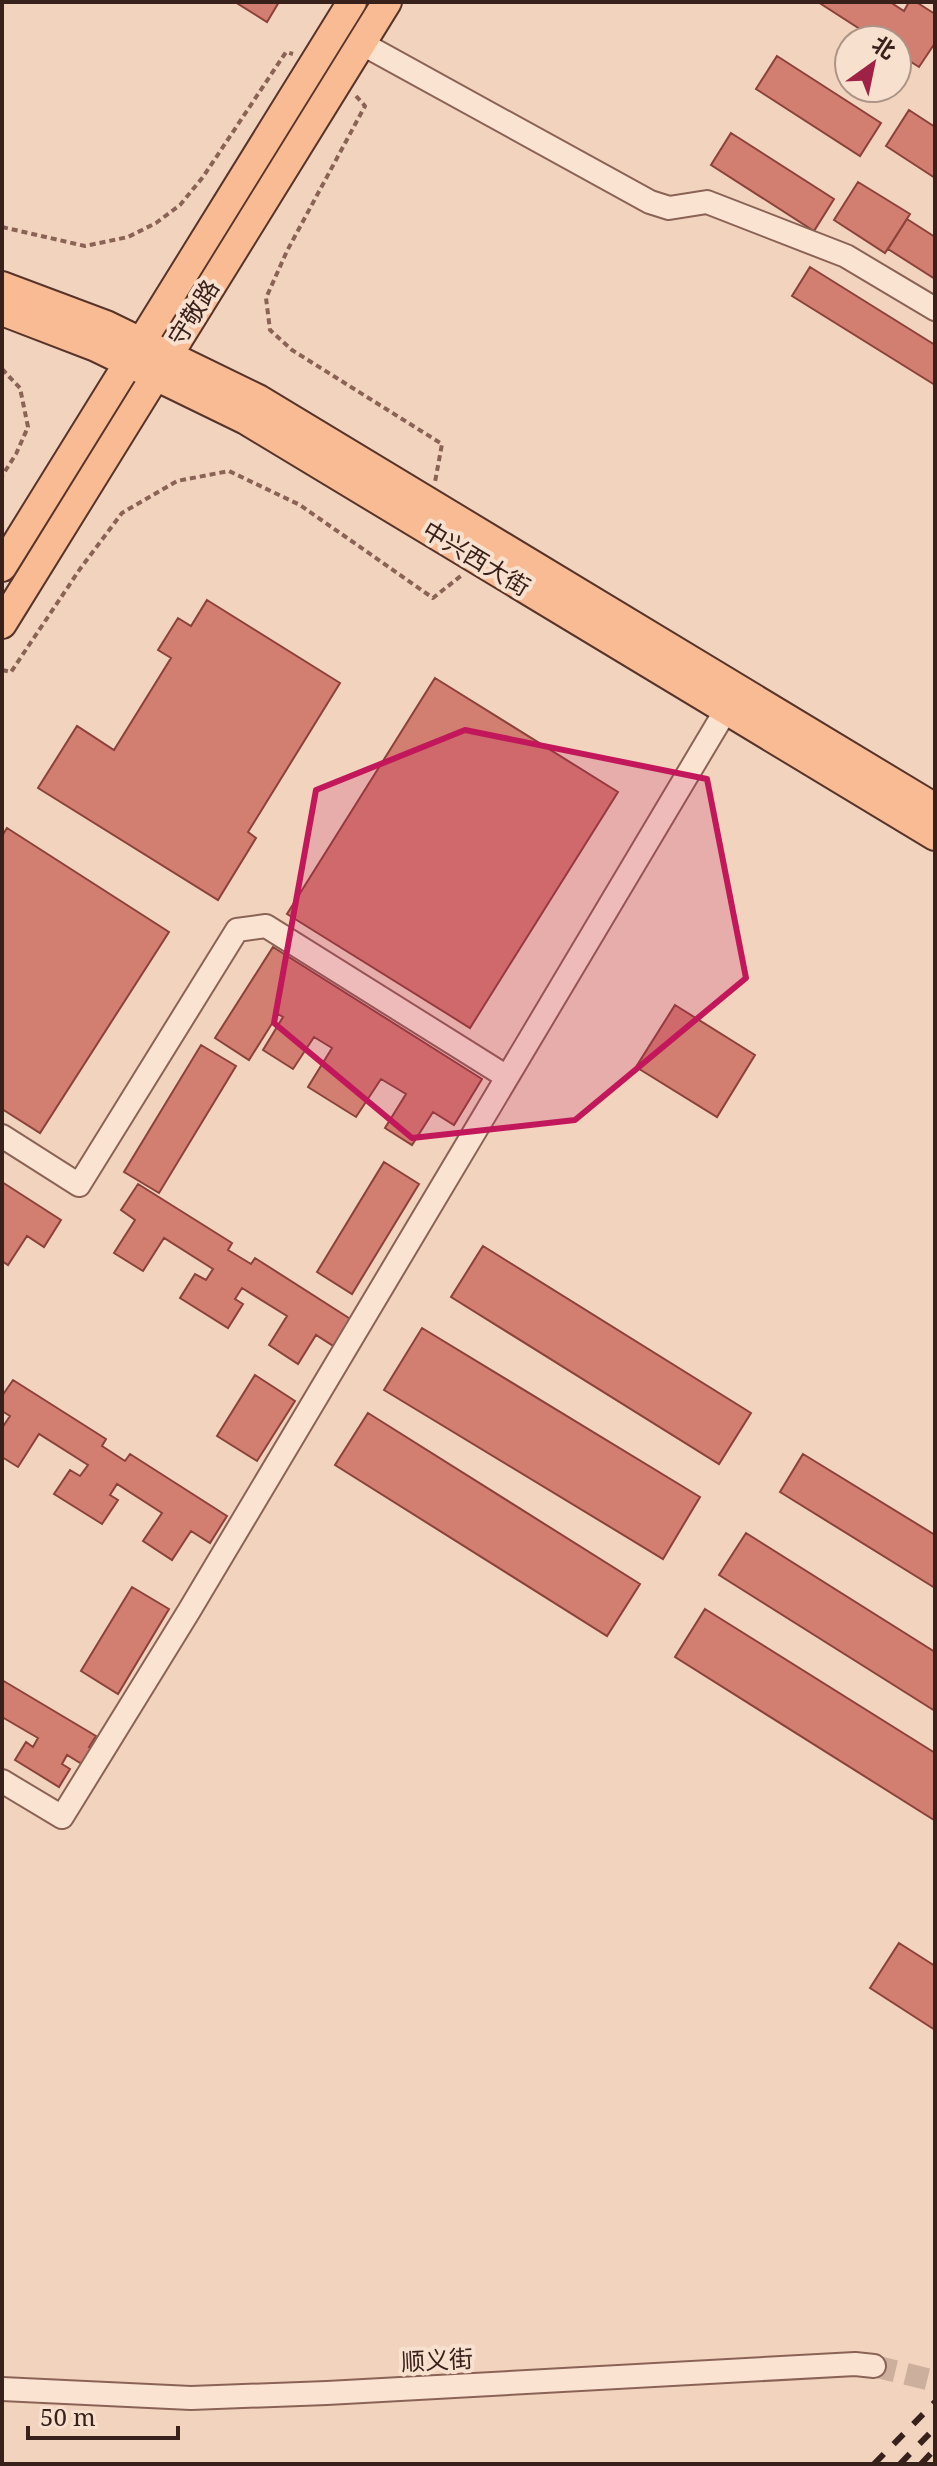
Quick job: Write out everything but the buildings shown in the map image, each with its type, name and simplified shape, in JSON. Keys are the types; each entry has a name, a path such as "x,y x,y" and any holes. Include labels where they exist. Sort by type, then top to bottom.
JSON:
{"main road":[{"name":"守敬路","path":"2,567 352,2"},
{"name":"守敬路","path":"2,624 387,2"},
{"name":"中兴西大街","path":"2,286 64,308 134,352 162,365 258,399 935,808"},
{"name":"中兴西大街","path":"2,311 134,352"},
{"name":"中兴西大街","path":"162,365 246,420 935,836"}],"street":[{"path":"361,43 650,202 669,208 707,202 846,256 935,309"},
{"path":"2,1781 62,1817 189,1611 726,710"},
{"path":"2,1136 79,1185 237,930 254,927 266,926 507,1077"},
{"name":"顺义街","path":"2,2389 191,2398 825,2365 874,2366"}],"path":[{"path":"2,227 85,246 128,237 156,223 180,205 203,177 286,52 315,60"},
{"path":"340,77 365,106 287,251 266,298 270,330 292,350 442,444 431,504"},
{"path":"2,369 20,388 28,427 2,476"},
{"path":"2,670 11,672 122,513 177,481 229,471 300,505 433,598 479,561"}],"highlighted area":[{"path":"465,730 707,779 746,978 575,1120 412,1138 274,1023 316,790"}],"tunnel":[{"path":"874,2366 935,2381"}],"railway":[{"path":"874,2464 935,2402"},
{"path":"900,2464 935,2428"},
{"path":"921,2464 935,2449"}]}
